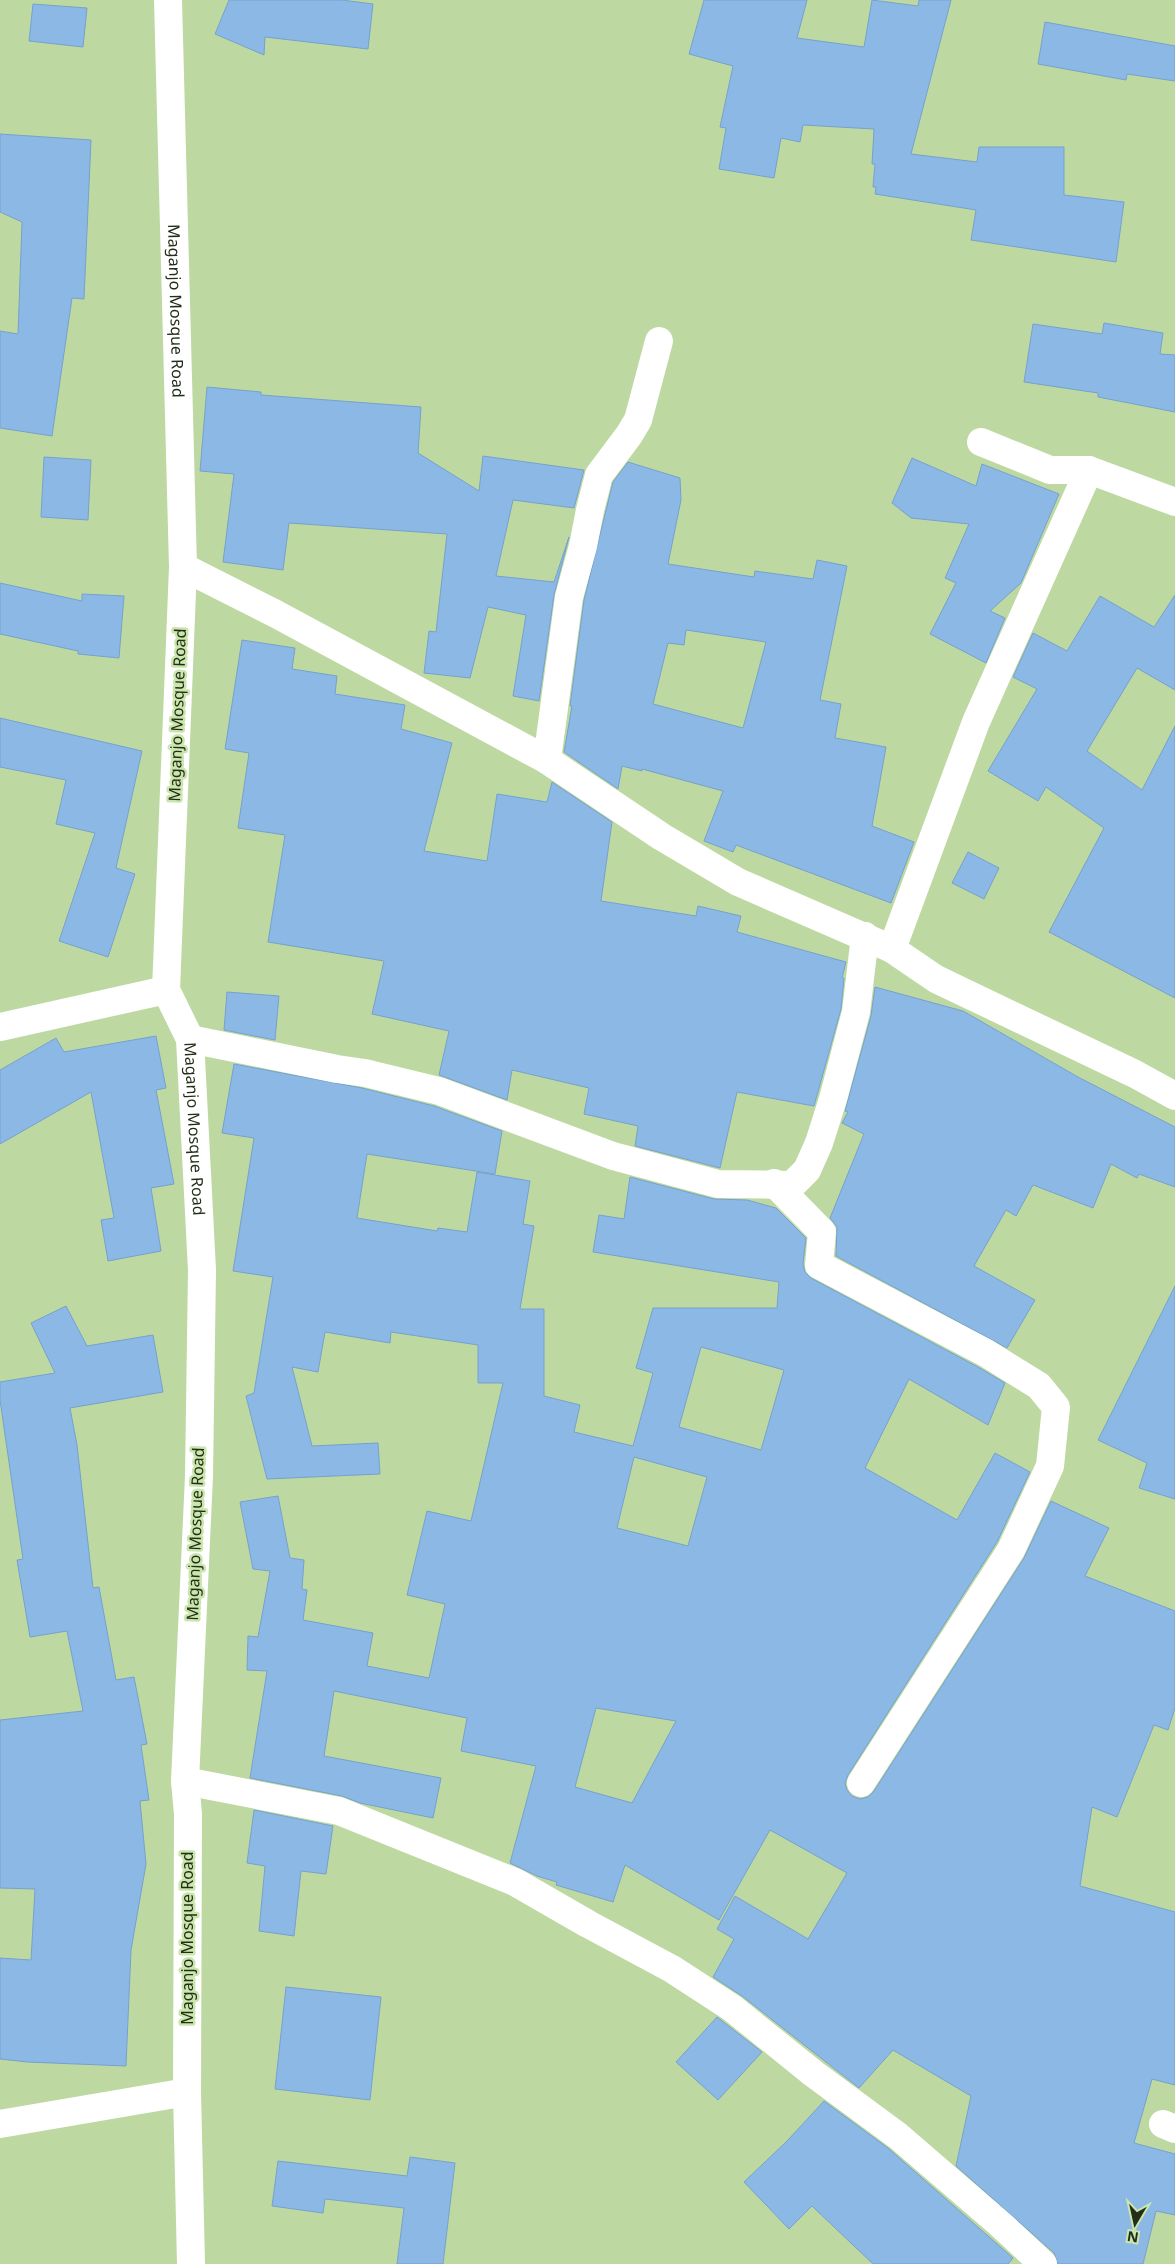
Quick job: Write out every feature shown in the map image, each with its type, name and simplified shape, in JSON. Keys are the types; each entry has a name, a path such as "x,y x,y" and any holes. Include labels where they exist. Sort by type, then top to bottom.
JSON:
{"street":[{"name":"Maganjo Mosque Road","path":"168,0 183,567 166,990 190,1039 202,1270 199,1476 185,1781 188,1814 187,2092 191,2264"},
{"path":"547,760 569,597 599,475 638,420 660,341"},
{"path":"981,442 1050,470 1089,470 1175,502"},
{"path":"892,949 976,722 1089,470"},
{"path":"183,567 276,614 547,760 662,837 738,882 892,949 936,979 1135,1074 1175,1096"},
{"path":"190,1039 336,1069 365,1073 439,1091 613,1156 718,1184 774,1183 792,1185 807,1170 819,1143 856,1012 864,936"},
{"path":"0,1026 166,990"},
{"path":"774,1183 822,1232 819,1265 994,1358 1039,1386 1056,1407 1050,1466 1011,1550 861,1783"},
{"path":"185,1781 339,1811 515,1882 672,1969 732,2008 814,2074 898,2136 1043,2264"},
{"path":"0,2124 187,2092"}],"building":[{"path":"229,0 342,0 373,4 368,49 265,37 264,55 215,34"},
{"path":"704,0 807,0 797,38 864,47 872,0 918,6 919,0 951,0 911,154 977,162 979,147 1064,147 1064,195 1124,202 1116,262 971,240 976,210 875,194 876,187 873,187 875,164 872,164 874,129 803,125 800,142 781,138 774,178 719,169 726,128 720,127 733,66 689,54"},
{"path":"33,4 87,8 83,47 29,41"},
{"path":"1045,22 1175,46 1175,81 1127,74 1126,80 1038,64"},
{"path":"0,134 91,140 84,299 72,298 52,436 0,428 0,331 18,334 22,222 0,212"},
{"path":"1104,323 1163,333 1160,354 1175,355 1175,412 1098,397 1098,393 1024,382 1033,324 1102,334"},
{"path":"207,387 261,392 261,395 421,407 418,453 479,491 483,456 584,470 574,508 513,500 496,576 554,582 569,537 554,595 539,701 513,696 526,615 488,607 470,678 424,673 429,631 436,632 447,534 289,523 283,570 223,562 234,474 200,471"},
{"path":"44,457 91,460 88,520 41,517"},
{"path":"912,458 976,486 982,464 1059,494 1021,583 990,611 1005,618 986,663 930,634 956,583 945,578 969,524 911,518 892,503"},
{"path":"628,462 680,478 681,500 668,564 754,577 755,571 813,579 817,560 847,566 820,700 841,704 835,738 886,747 872,826 914,842 891,903 736,845 733,852 704,841 723,791 642,769 642,771 622,766 618,789 564,752 572,706 570,706 584,600 613,482","holes":["686,630 766,642 743,728 653,704 668,643 684,645"]},
{"path":"0,583 82,601 82,594 124,596 119,658 78,654 78,651 0,634"},
{"path":"1175,595 1175,690 1137,668 1087,751 1142,790 1175,726 1175,998 1049,932 1104,828 1046,787 1038,801 988,771 1037,689 1013,677 1033,633 1067,651 1100,596 1154,627"},
{"path":"242,640 295,648 292,669 337,676 335,694 405,705 401,729 452,743 424,851 487,861 497,794 547,802 552,782 612,822 601,901 696,916 698,906 741,916 737,932 846,962 842,978 844,978 841,1009 814,1106 737,1092 720,1168 635,1146 638,1126 584,1114 589,1088 512,1070 507,1100 439,1075 449,1031 372,1014 384,961 268,942 285,835 238,828 249,753 225,749"},
{"path":"0,718 142,751 116,868 135,874 108,957 59,941 95,833 56,824 66,780 0,767"},
{"path":"968,852 999,868 984,899 952,883"},
{"path":"875,987 963,1011 1078,1077 1175,1127 1175,1187 1139,1174 1137,1178 1111,1164 1093,1208 1033,1185 1016,1216 1006,1210 974,1266 1035,1300 1007,1348 836,1256 837,1227 830,1218 864,1134 842,1123 848,1112 845,1111 871,1016"},
{"path":"227,992 279,996 275,1040 224,1030"},
{"path":"156,1036 166,1088 156,1090 174,1184 151,1188 161,1251 108,1261 101,1220 114,1218 91,1092 0,1144 0,1070 56,1038 64,1052"},
{"path":"234,1064 362,1088 434,1106 502,1131 495,1174 367,1154 357,1218 437,1231 438,1228 467,1232 477,1172 530,1181 523,1224 534,1226 520,1309 544,1309 544,1396 580,1405 574,1432 633,1446 653,1373 636,1368 653,1308 777,1308 779,1282 593,1252 599,1215 624,1219 630,1177 714,1199 747,1200 776,1208 806,1238 803,1264 805,1272 811,1278 1005,1383 988,1425 909,1379 865,1468 957,1520 995,1453 1030,1472 997,1542 848,1775 845,1783 847,1790 852,1796 860,1799 868,1797 874,1791 1024,1558 1051,1501 1109,1528 1085,1576 1175,1611 1175,1708 1168,1730 1154,1725 1117,1817 1092,1807 1080,1886 1175,1912 1175,2085 1152,2079 1134,2143 1175,2154 1175,2215 1156,2211 1143,2264 1058,2264 1054,2253 956,2166 971,2096 893,2050 859,2088 742,1996 713,1977 734,1939 717,1929 735,1896 808,1939 847,1873 770,1830 719,1920 625,1865 613,1902 556,1885 557,1882 537,1876 510,1863 536,1766 461,1751 467,1718 334,1691 324,1756 441,1778 433,1818 360,1803 342,1796 250,1778 267,1671 247,1670 248,1636 258,1637 270,1571 253,1569 240,1502 278,1496 290,1558 304,1560 302,1589 307,1590 303,1620 373,1633 367,1666 429,1678 445,1604 407,1595 427,1511 471,1521 503,1383 478,1383 478,1345 391,1332 390,1343 325,1332 318,1372 292,1367 312,1446 378,1443 380,1474 267,1479 246,1396 254,1393 273,1277 233,1271 254,1138 222,1133","holes":["701,1347 784,1370 761,1450 679,1427","634,1457 707,1477 688,1546 617,1528","596,1708 676,1721 632,1803 575,1787"]},
{"path":"1175,1286 1175,1499 1139,1488 1147,1463 1098,1440"},
{"path":"66,1306 87,1346 153,1335 163,1392 70,1408 77,1445 93,1588 99,1587 116,1680 134,1677 147,1744 141,1745 149,1800 140,1801 146,1864 131,1950 126,2066 0,2059 0,1958 31,1960 35,1889 0,1888 0,1720 83,1711 67,1631 30,1637 17,1560 23,1559 0,1400 0,1382 55,1373 31,1323"},
{"path":"254,1810 333,1826 326,1874 301,1871 294,1936 259,1931 265,1866 247,1863"},
{"path":"286,1987 381,1997 370,2100 275,2089"},
{"path":"717,2017 762,2052 718,2100 676,2062"},
{"path":"824,2101 888,2148 1013,2258 1008,2264 873,2264 812,2206 789,2229 744,2182 787,2141"},
{"path":"410,2157 455,2163 443,2264 397,2264 404,2208 325,2199 323,2213 272,2206 278,2161 407,2176"}]}
